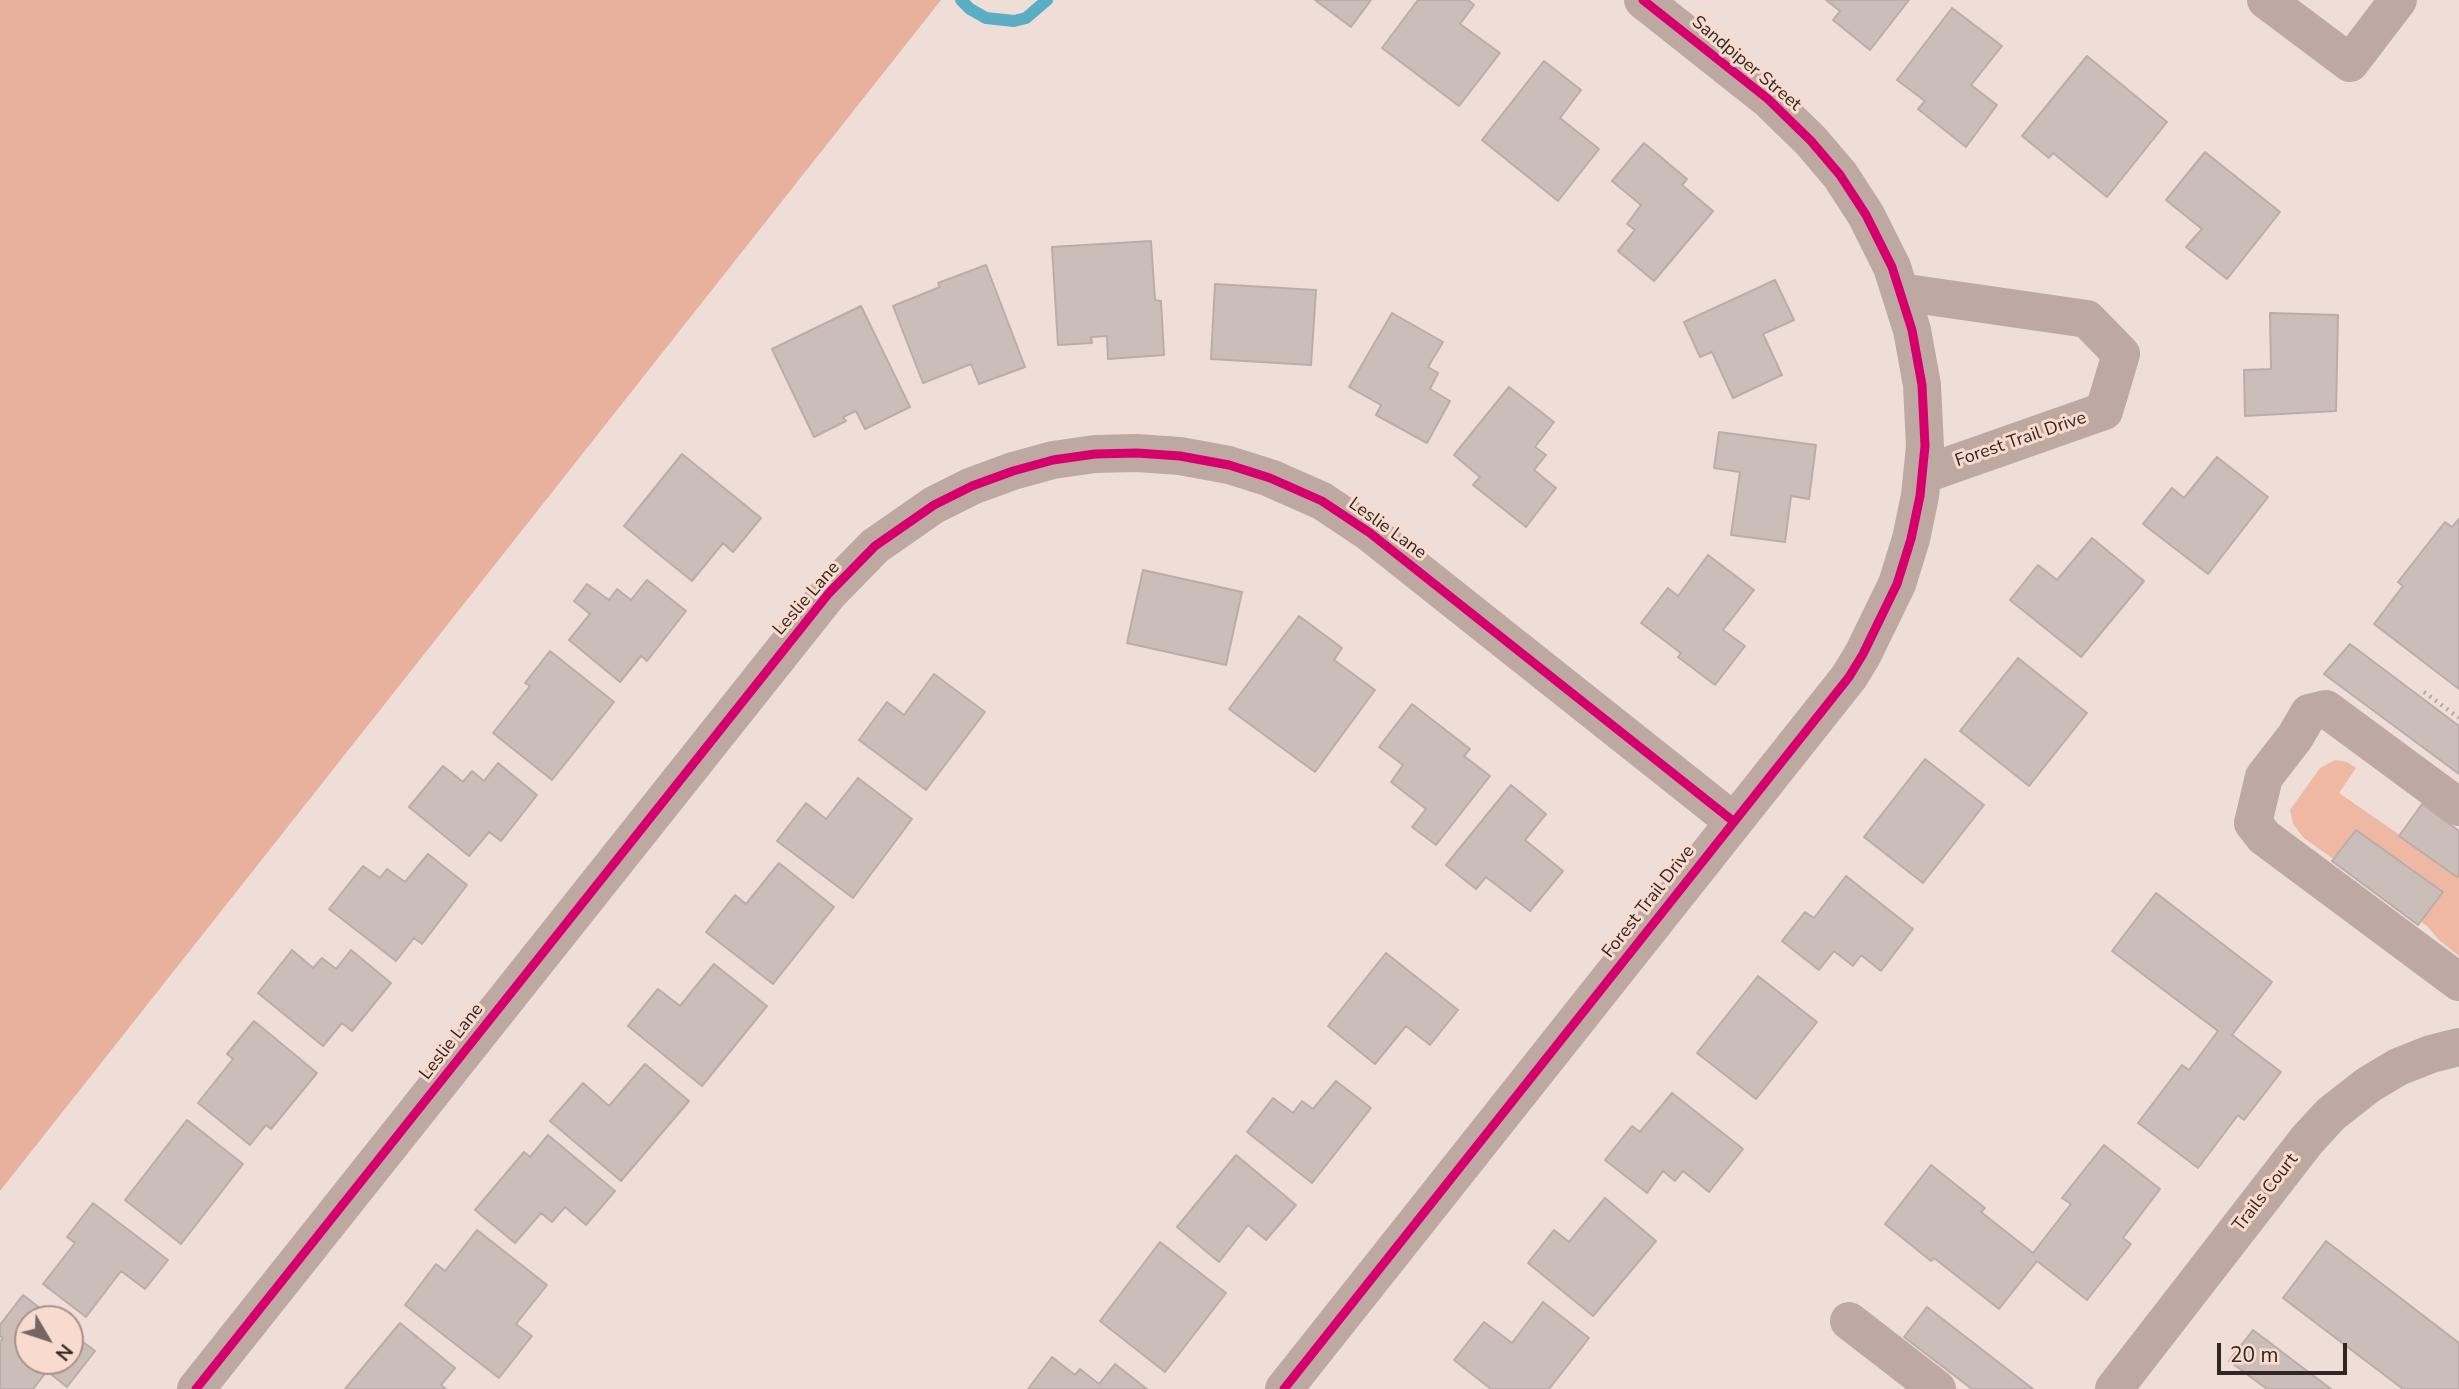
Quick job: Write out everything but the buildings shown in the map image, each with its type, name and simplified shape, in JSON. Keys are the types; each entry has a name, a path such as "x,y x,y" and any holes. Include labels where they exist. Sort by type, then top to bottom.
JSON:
{"street":[{"name":"Sandpiper Street","path":"1643,0 1768,99 1811,141 1840,175 1866,215 1892,267 1912,330 1922,385"},
{"path":"2266,0 2350,63 2398,0"},
{"name":"Forest Trail Drive","path":"1900,292 2087,319 2121,354 2104,411 1922,475"},
{"name":"Forest Trail Drive","path":"1284,1389 1849,677 1897,584 1911,539 1925,446 1922,385"},
{"name":"Leslie Lane","path":"196,1389 829,593 875,546 934,505 972,486 1053,460 1095,454 1180,456 1229,465 1270,478 1322,501 1370,533 1733,821"},
{"path":"2459,807 2326,709 2309,713 2295,737 2264,778 2253,823 2264,837 2459,982"},
{"name":"Trails Court","path":"2114,1389 2307,1140 2331,1114 2368,1085 2398,1067 2459,1047"},
{"path":"1849,1321 1937,1389"}],"path":[{"path":"2424,692 2459,718"}],"shaded area":[{"path":"0,0 941,0 0,1191"},
{"path":"2335,760 2347,762 2356,768 2339,793 2459,876 2459,956 2427,926 2304,838 2293,824 2290,810 2320,768"}],"waterway":[{"path":"961,0 986,18 1014,21 1026,18 1047,0"}],"cycle path":[{"path":"1284,1389 1849,677 1897,584 1911,539 1920,496 1925,446 1922,385 1912,330 1892,267 1866,215 1840,175 1811,141 1768,99 1643,0"},
{"path":"196,1389 829,593 875,546 934,505 972,486 1053,460 1095,454 1180,456 1229,465 1270,478 1322,501 1370,533 1733,821"}]}
